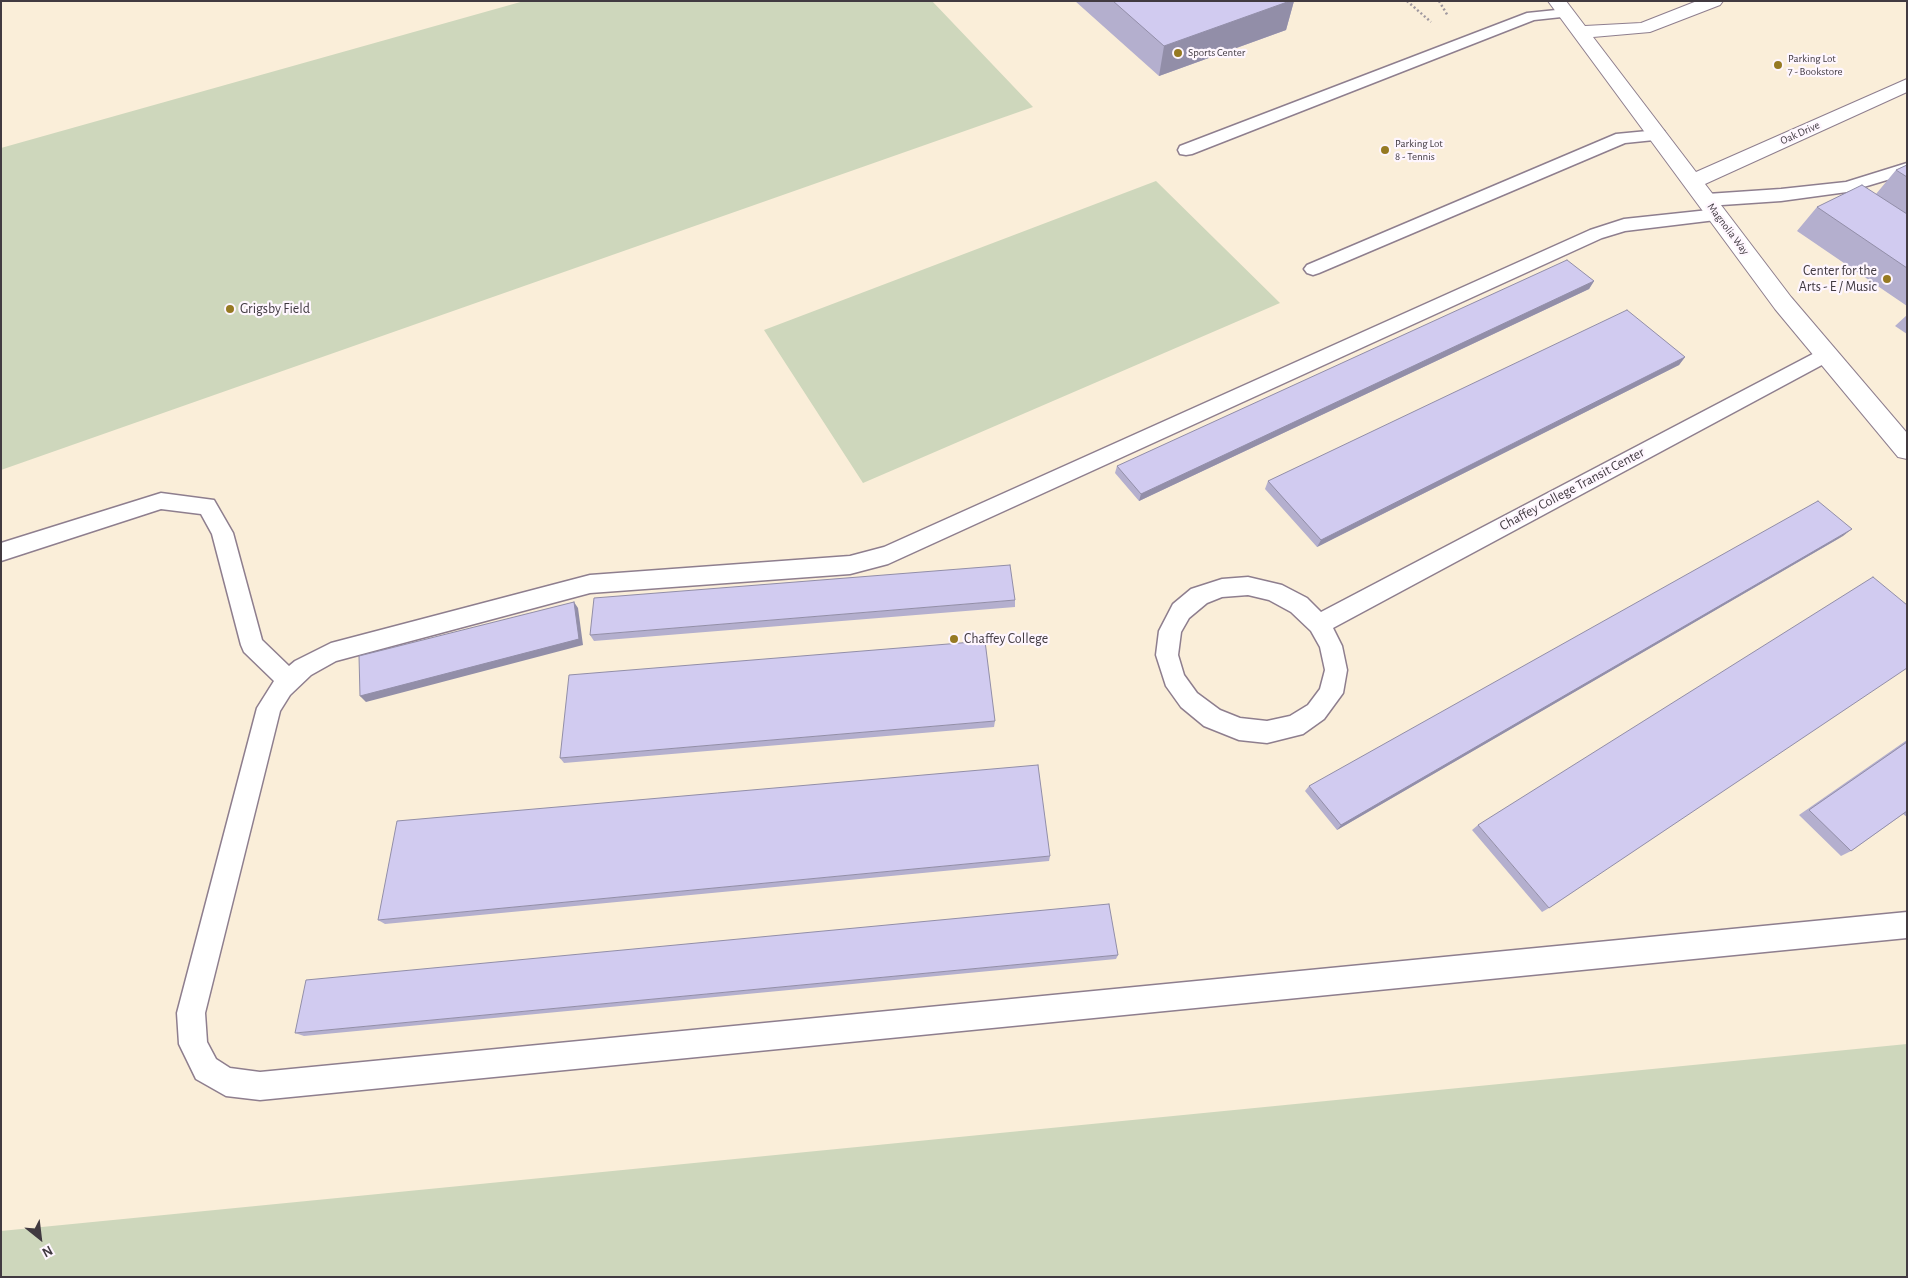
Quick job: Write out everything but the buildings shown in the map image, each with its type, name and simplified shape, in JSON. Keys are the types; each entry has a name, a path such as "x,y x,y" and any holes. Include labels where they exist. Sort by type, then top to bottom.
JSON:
{"street":[{"path":"1580,32 1644,28 1714,1"},
{"name":"Magnolia Way","path":"1562,7 1783,303 1907,450"},
{"name":"Oak Drive","path":"1693,181 1907,85"}],"lane":[{"path":"1186,150 1532,16 1562,7"},
{"path":"1313,269 1622,138 1658,135"},
{"path":"1907,168 1846,187 1781,195 1624,225 1596,234 888,555 850,566 590,584 331,653 303,668 282,688 269,708 190,1013 192,1044 206,1069 226,1082 260,1086 1907,925"},
{"name":"Chaffey College Transit Center","path":"1319,624 1826,354"},
{"path":"1,552 161,501 207,506 222,533 252,645 289,681"},
{"path":"1248,586 1274,592 1299,605 1319,624 1331,646 1336,670 1331,693 1316,712 1294,726 1268,732 1239,729 1212,718 1189,700 1174,679 1167,655 1170,631 1181,611 1199,596 1222,588 1248,586"}],"path":[{"path":"1407,1 1430,22"},
{"path":"1440,1 1448,16"}],"shaded area":[{"name":"Chaffey College","path":"1,1 1907,1 1907,1277 1,1277"}],"green space":[{"name":"Grigsby Field","path":"524,1 932,1 1033,107 1,470 1,148"},
{"path":"1156,181 1280,303 863,483 764,330"},
{"path":"1907,1044 1907,1277 1,1277 1,1231"}],"place":[{"name":"Sports Center","path":"1178,53"},
{"name":"Parking Lot 7 - Bookstore","path":"1778,65"},
{"name":"Parking Lot 8 - Tennis","path":"1385,150"},
{"name":"Center for the Arts - E / Music","path":"1887,279"},
{"name":"Grigsby Field","path":"230,309"},
{"name":"Chaffey College","path":"954,639"}]}
